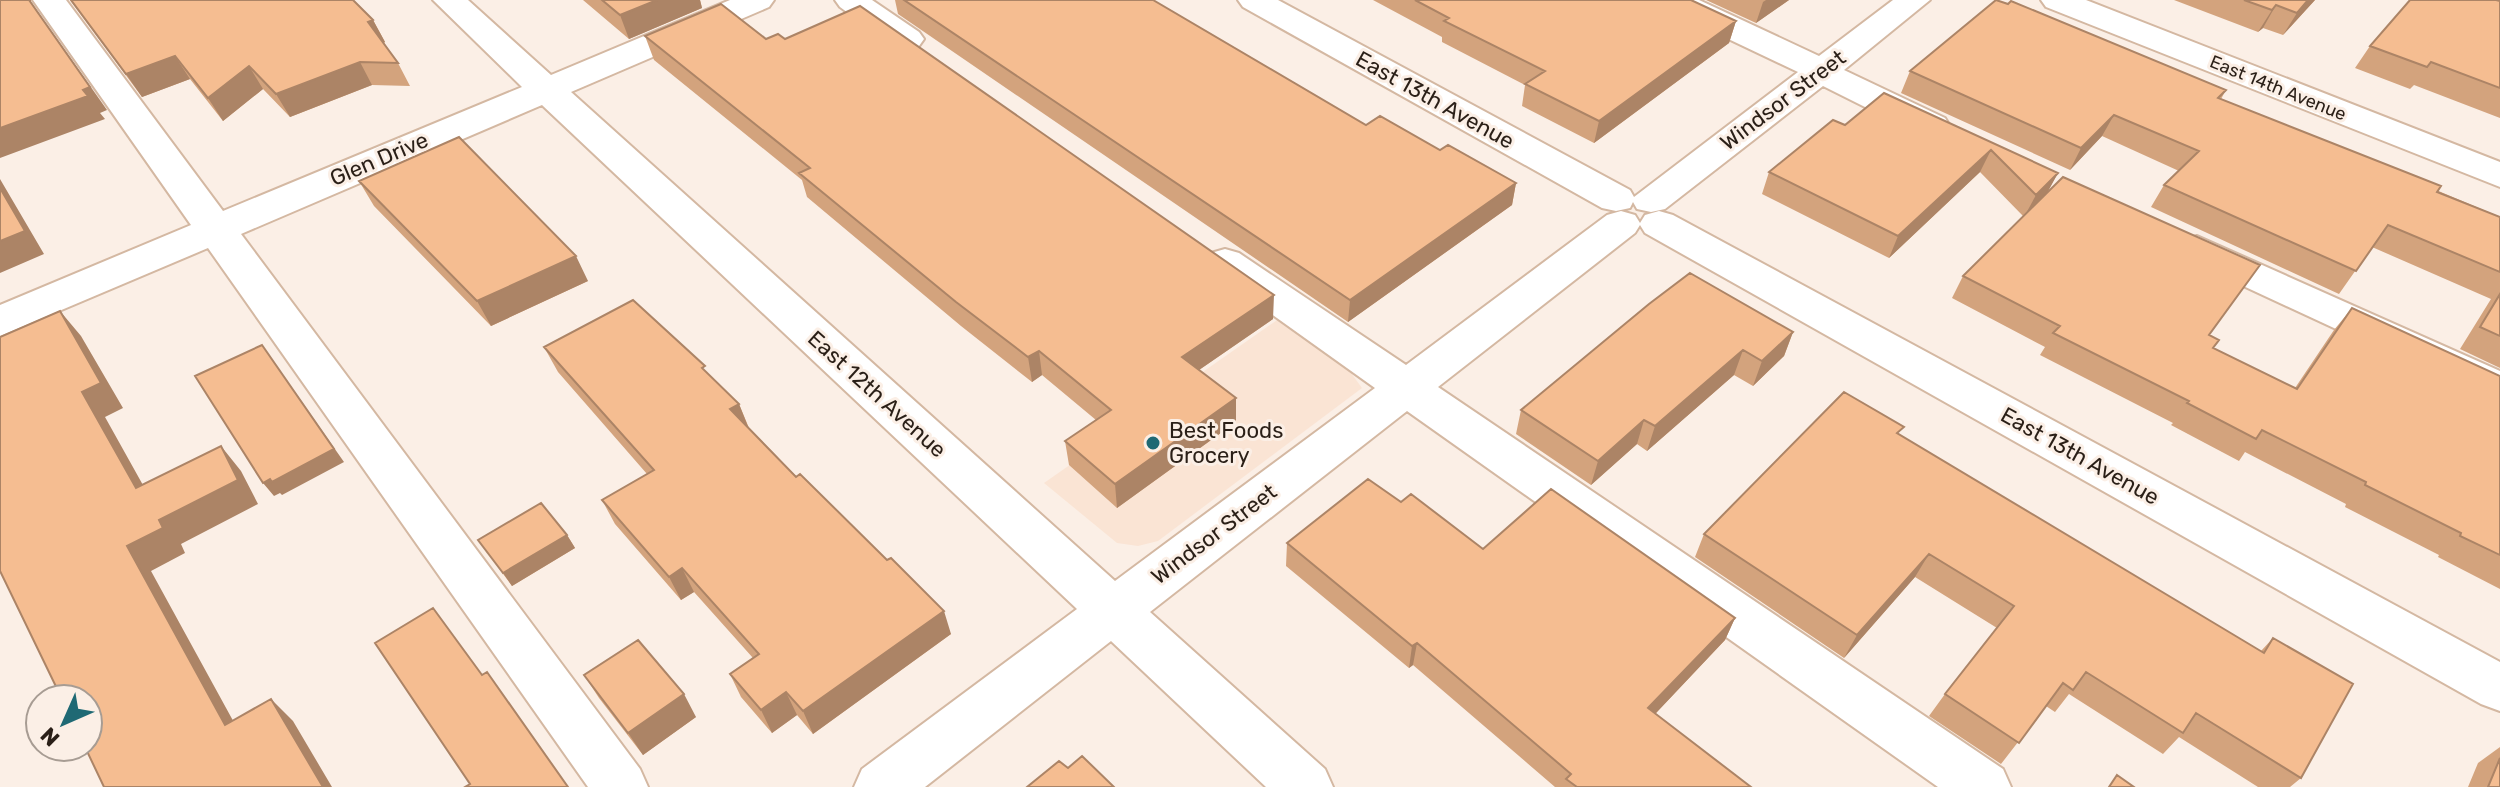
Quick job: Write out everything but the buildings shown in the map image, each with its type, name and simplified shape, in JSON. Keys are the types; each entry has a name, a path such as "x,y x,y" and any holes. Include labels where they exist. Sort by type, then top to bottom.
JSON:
{"street":[{"path":"49,0 620,787"},
{"name":"East 12th Avenue","path":"449,0 1305,787"},
{"name":"Glen Drive","path":"0,321 758,0"},
{"path":"851,0 941,63"},
{"name":"East 13th Avenue","path":"1254,0 2500,688"},
{"path":"1672,0 1784,50 1859,92 1959,138"},
{"name":"Windsor Street","path":"882,787 1914,0"},
{"name":"East 14th Avenue","path":"2057,0 2500,175"},
{"path":"2158,231 2500,389"},
{"path":"1197,243 1983,787"}],"shaded area":[{"path":"1280,318 1343,362 1362,388 1158,541 1138,546 1117,543 1044,483"}],"place":[{"name":"Best Foods Grocery","path":"1153,443"}]}
